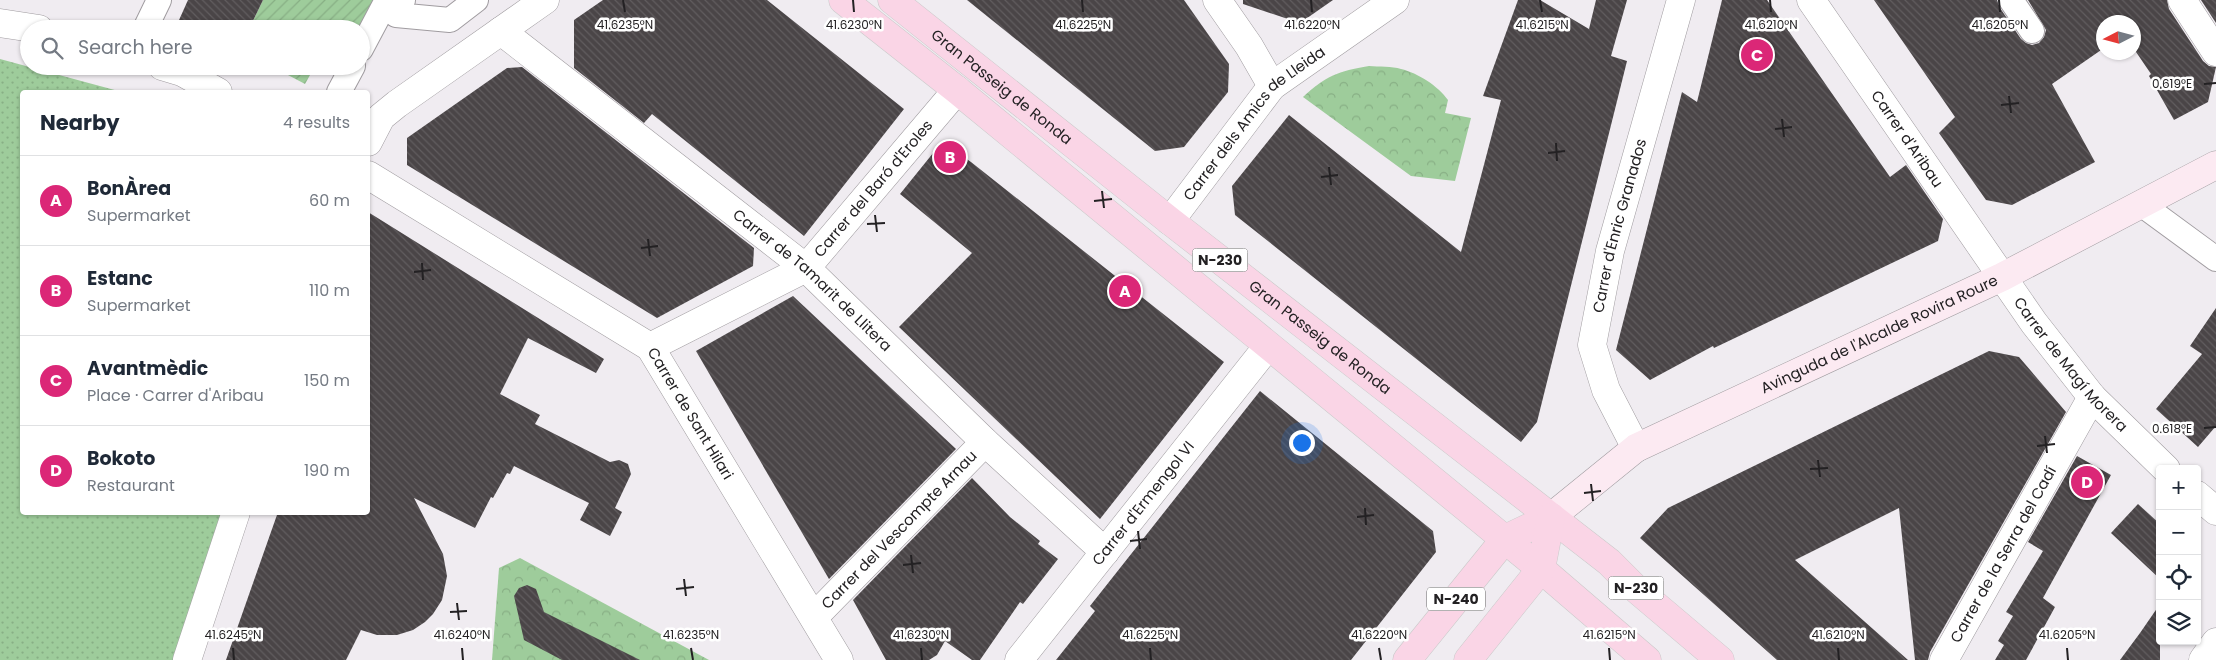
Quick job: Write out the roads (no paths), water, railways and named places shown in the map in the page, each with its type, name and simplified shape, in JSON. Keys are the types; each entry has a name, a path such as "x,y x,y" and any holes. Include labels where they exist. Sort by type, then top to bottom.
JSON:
{"main road":[{"name":"Gran Passeig de Ronda","path":"843,0 957,90 1541,569 1647,660"},
{"name":"Gran Passeig de Ronda","path":"892,0 1170,221 1609,562 1635,588 1720,660"},
{"name":"Avinguda de l'Alcalde Rovira Roure","path":"1408,660 1504,540 1551,517 1636,448 2002,277 2216,165"},
{"name":"N-240","path":"1468,660 1541,569 1551,517"}],"street":[{"path":"149,20 159,0"},
{"path":"370,31 386,0"},
{"path":"403,0 396,15 450,20 476,0"},
{"path":"370,138 381,117 397,104 545,0"},
{"path":"1218,0 1249,46 1272,86"},
{"name":"Carrer dels Amics de Lleida","path":"1170,221 1272,86 1395,0"},
{"name":"Carrer d'Enric Granados","path":"1636,448 1606,390 1592,346 1610,251 1682,0"},
{"name":"Carrer d'Aribau","path":"1811,0 2002,277"},
{"path":"2011,0 2032,32"},
{"path":"2182,0 2216,52"},
{"path":"0,22 20,26"},
{"name":"Carrer de Tamarit de Llitera","path":"501,31 806,268 985,442 1104,552"},
{"path":"187,75 214,90"},
{"path":"340,90 348,75"},
{"name":"Carrer del Baró d'Eroles","path":"650,347 806,268 957,90"},
{"name":"Carrer de Sant Hilari","path":"370,176 650,347 839,660"},
{"path":"2141,204 2216,258"},
{"name":"Carrer de Magí Morera","path":"2002,277 2034,323 2092,397 2162,465"},
{"name":"Carrer d'Ermengol VI","path":"1019,660 1268,346"},
{"name":"Carrer de la Serra del Cadí","path":"1944,660 2092,397"},
{"name":"Carrer del Vescompte Arnau","path":"814,617 985,442"},
{"path":"2201,498 2216,511"},
{"path":"187,660 235,515"},
{"path":"2204,660 2216,642"}],"place":[{"name":"Avantmèdic","path":"1757,55"},
{"name":"Estanc","path":"950,157"},
{"name":"BonÀrea","path":"1125,291"},
{"name":"Bokoto","path":"2087,482"}]}
